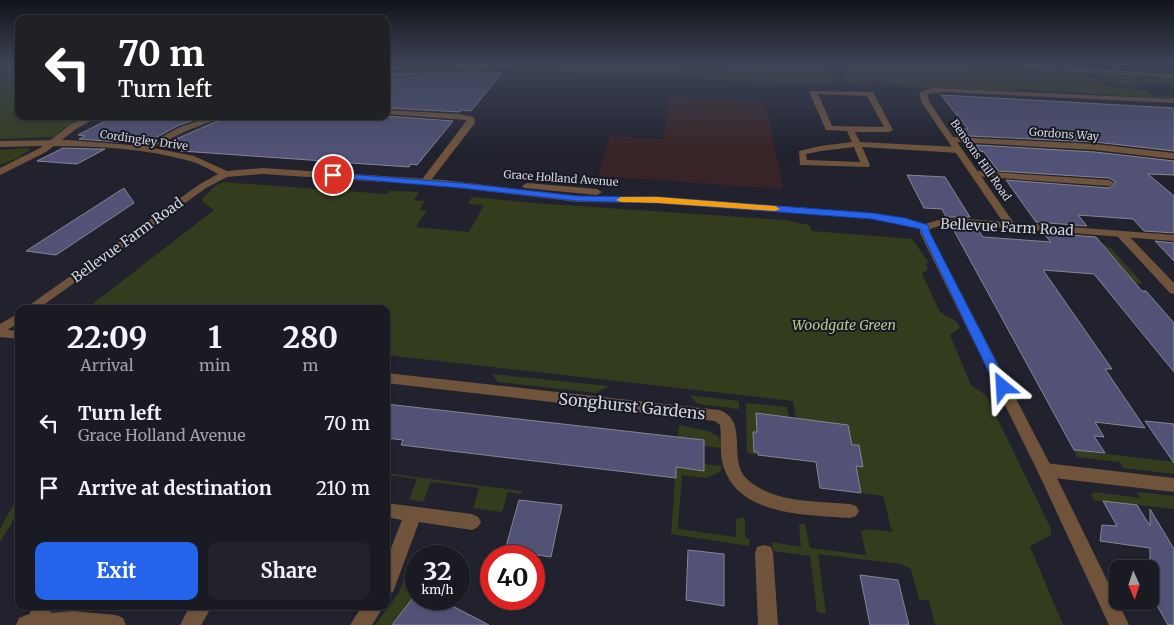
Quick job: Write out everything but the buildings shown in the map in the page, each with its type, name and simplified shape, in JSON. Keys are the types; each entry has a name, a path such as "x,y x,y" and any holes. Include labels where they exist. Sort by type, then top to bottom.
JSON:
{"street":[{"path":"813,92 829,128 889,130 870,94 818,92"},
{"name":"Bensons Hill Road","path":"925,92 923,95 926,103 1011,226"},
{"name":"Bensons Hill Road","path":"994,92 1174,101"},
{"path":"390,112 459,116 471,119 471,124 425,182"},
{"name":"Cordingley Drive","path":"55,142 73,127 87,120"},
{"path":"143,149 183,129 209,120"},
{"path":"850,129 855,144 866,165 803,162 802,153 816,149 855,144 959,150"},
{"name":"Gordons Way","path":"951,139 1089,147 1174,156"},
{"path":"0,172 55,142"},
{"name":"Cordingley Drive","path":"0,144 55,142 143,149 194,159 226,174"},
{"name":"Grace Holland Avenue","path":"226,174 263,171 425,182 578,198 658,200 872,216 905,221 924,227"},
{"name":"Bellevue Farm Road","path":"36,305 216,177 226,174"},
{"path":"976,174 1109,183"},
{"name":"Bellevue Farm Road","path":"1119,625 1045,470 925,233 924,227 929,224 950,222 1174,238"},
{"path":"1122,234 1174,290"},
{"path":"0,332 15,320"},
{"path":"0,332 15,334"},
{"name":"Songhurst Gardens","path":"390,378 719,416 727,422 731,466 734,474 743,485 773,502 850,511"},
{"path":"1045,470 1174,485"},
{"path":"390,511 472,522"},
{"path":"390,576 414,514"},
{"path":"764,553 768,625"},
{"path":"190,625 199,610"},
{"path":"360,625 371,610"},
{"path":"35,618 116,625"}],"shaded area":[{"path":"670,97 765,102 783,189 598,176 610,136 663,139"}],"green space":[{"path":"0,92 15,92 15,120 80,120 63,129 54,137 0,139"},
{"path":"1069,92 1149,92 1154,96 1174,97 1174,99"},
{"path":"30,148 29,151 20,156 23,156 0,165 0,150"},
{"name":"Woodgate Green","path":"223,182 387,194 389,191 419,192 414,200 425,201 419,210 427,210 416,227 469,232 484,205 468,204 472,197 532,203 785,220 809,225 812,231 912,239 929,263 926,263 928,269 922,274 940,312 957,322 960,328 950,335 971,385 986,395 1051,529 1051,535 1030,546 1063,625 935,625 929,601 919,599 911,569 900,564 818,554 826,614 817,612 810,556 773,551 772,542 801,547 799,527 800,524 805,524 810,548 866,555 861,531 869,529 892,532 883,496 861,493 856,466 863,466 859,445 852,445 848,425 796,419 793,401 390,355 390,305 91,305 214,210 203,202 202,199 215,186"},
{"path":"1101,243 1112,249 1143,284 1136,283"},
{"path":"492,374 609,386 596,393 498,382"},
{"path":"689,395 739,401 739,409 698,404"},
{"path":"746,403 787,407 789,417 756,414 757,432 753,432 754,452 758,452 758,455 747,453"},
{"path":"679,425 708,431 719,437 721,448 704,446 704,440 684,437 682,468 703,471 704,464 722,466 720,472 706,478 682,475 678,529 736,537 736,519 743,517 745,520 745,538 750,539 749,546 671,534"},
{"path":"1074,450 1174,462 1174,474 1124,468 1119,462 1077,457"},
{"path":"390,474 522,491 521,494 508,492 502,512 473,508 479,488 431,482 423,502 409,499 417,479 390,476"},
{"path":"1094,492 1140,498 1137,492 1174,496 1174,509 1094,500 1091,495"},
{"path":"15,501 15,518 0,542 0,529"},
{"path":"405,576 405,608 392,625 375,625 386,610 390,610 390,605 399,593"}],"slow traffic":[{"path":"621,200 658,200 775,209"}],"route":[{"path":"333,175 461,185 508,192 604,200 658,200 885,217 924,227 925,233 1003,387"}]}
